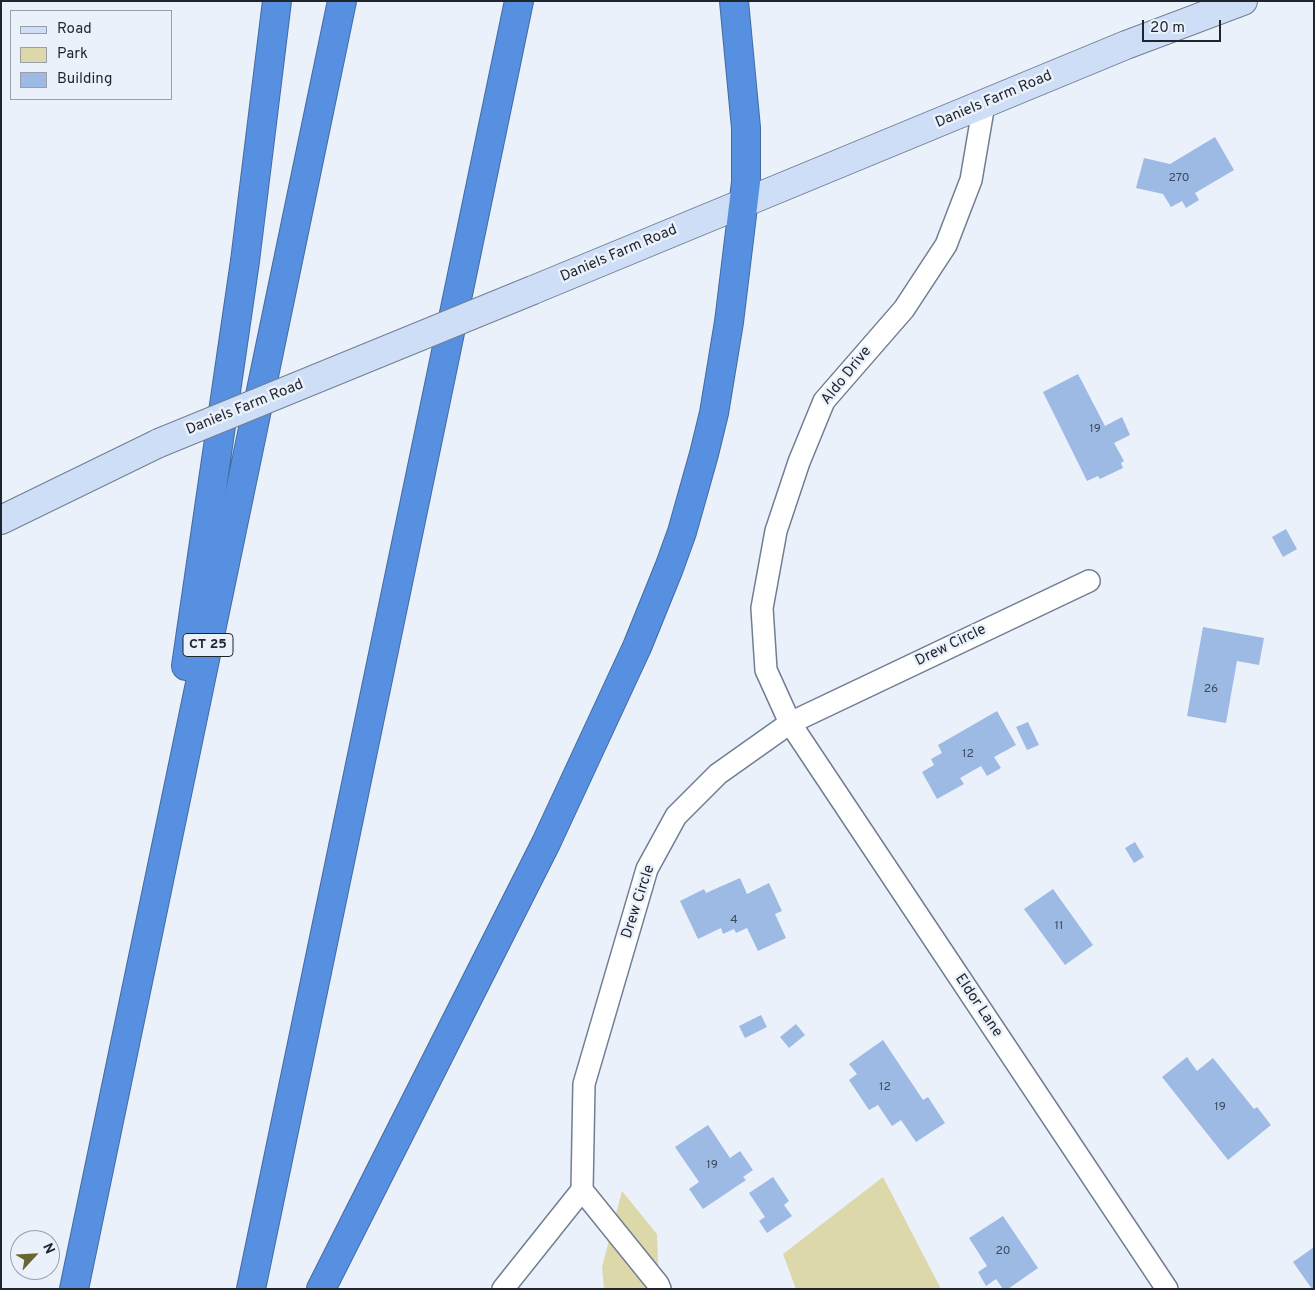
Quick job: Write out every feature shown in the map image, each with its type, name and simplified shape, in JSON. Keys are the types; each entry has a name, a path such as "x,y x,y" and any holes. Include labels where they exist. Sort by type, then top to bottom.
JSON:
{"highway":[{"path":"148,934 245,261 277,1"},
{"name":"CT 25","path":"74,1289 342,1"},
{"path":"251,1289 519,1"},
{"path":"321,1289 550,834 620,685 666,576 691,500 714,412 729,322 743,203 746,128 734,1"}],"main road":[{"name":"Daniels Farm Road","path":"1,520 160,443 1126,45 1243,1"}],"street":[{"name":"Aldo Drive","path":"790,724 766,670 765,661 762,608 776,531 799,462 824,401 904,309 946,245 971,180 984,104"},
{"name":"Drew Circle","path":"582,1190 584,1084 647,870 676,816 718,774 790,724 1089,581"},
{"name":"Eldor Lane","path":"790,724 1167,1289"},
{"path":"503,1289 582,1190 658,1284 660,1289"}],"green space":[{"path":"883,1177 941,1289 796,1289 783,1254"},
{"path":"622,1191 657,1234 659,1289 604,1289 602,1267"}],"building":[{"path":"1215,137 1234,170 1195,193 1199,200 1186,208 1182,201 1171,207 1163,194 1136,188 1144,158 1170,164"},
{"path":"1078,374 1105,426 1122,417 1130,435 1114,443 1124,461 1121,463 1123,468 1100,479 1098,476 1087,481 1043,392"},
{"path":"1286,529 1297,549 1283,557 1272,537"},
{"path":"1203,627 1264,638 1259,665 1237,661 1226,723 1187,716"},
{"path":"997,711 1016,745 994,757 1001,768 987,776 981,766 960,778 964,784 937,799 922,772 934,765 931,759 942,753 938,745"},
{"path":"1028,722 1039,745 1027,750 1016,727"},
{"path":"1135,842 1144,857 1134,863 1125,848"},
{"path":"740,878 747,894 769,883 782,911 775,914 786,938 758,951 747,928 736,933 734,929 723,934 721,928 698,939 680,901 704,889 706,893"},
{"path":"1053,889 1093,945 1065,965 1024,909"},
{"path":"761,1015 767,1027 745,1038 739,1026"},
{"path":"796,1024 805,1035 789,1048 780,1037"},
{"path":"883,1040 923,1100 928,1097 945,1123 916,1142 901,1120 892,1126 878,1105 869,1110 849,1080 857,1074 849,1064"},
{"path":"1187,1057 1197,1071 1213,1058 1254,1109 1257,1107 1271,1125 1228,1160 1162,1077"},
{"path":"708,1125 730,1158 740,1151 753,1170 743,1177 746,1180 703,1209 689,1189 699,1182 675,1147"},
{"path":"773,1177 789,1201 784,1205 792,1216 767,1233 759,1221 765,1217 749,1193"},
{"path":"1003,1216 1038,1268 1008,1289 1003,1289 996,1279 986,1286 978,1272 987,1266 969,1238"},
{"path":"1314,1247 1314,1289 1312,1289 1293,1262"}]}
